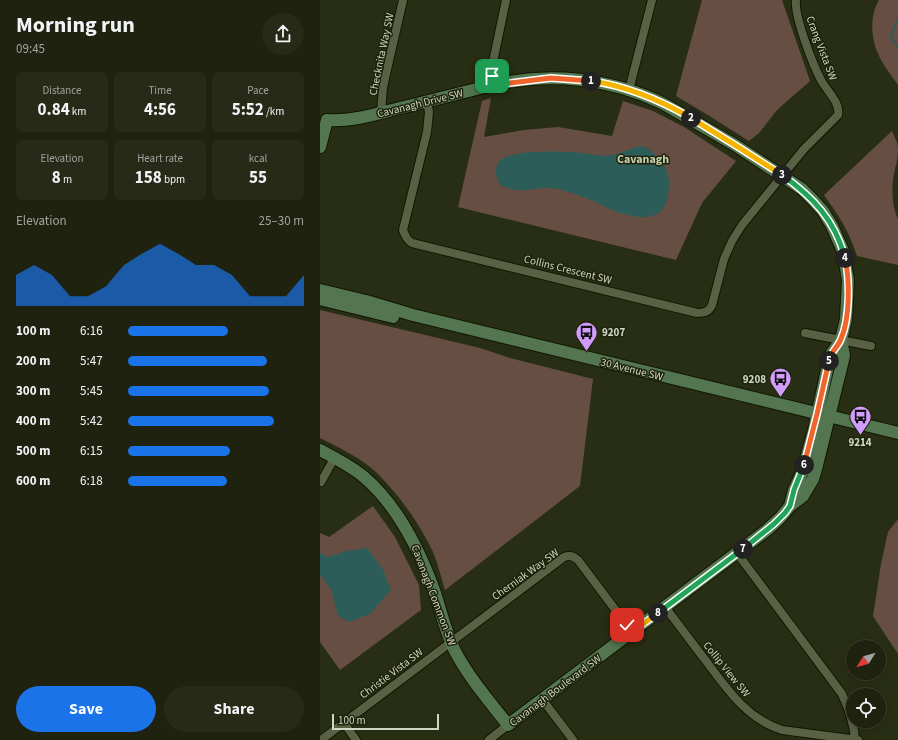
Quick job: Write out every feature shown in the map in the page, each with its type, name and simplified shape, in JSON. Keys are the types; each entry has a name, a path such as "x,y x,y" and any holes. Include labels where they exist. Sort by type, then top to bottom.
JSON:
{"street":[{"name":"Checknita Way SW","path":"381,112 383,87 404,0"},
{"path":"494,85 492,67 506,0"},
{"path":"629,90 652,0"},
{"name":"Crang Vista SW","path":"782,176 804,149 836,117 838,111 837,104 820,79 811,58 796,13 796,0"},
{"name":"Cavanagh Drive SW","path":"320,147 323,120 353,119 494,85 536,79 568,78 598,82 650,97 675,109 735,145 802,189 823,211 832,226 843,251 847,266 848,287 846,319 841,340 830,356 822,418 802,473 794,490 790,506"},
{"name":"Collins Crescent SW","path":"427,102 429,112 427,132 404,230 405,237 409,241 412,243 697,313 705,312 711,308 714,302 722,266 732,241 747,218 782,176"},
{"name":"30 Avenue SW","path":"320,290 366,301 413,315 822,418 898,439"},
{"name":"30 Avenue SW","path":"320,299 822,418 898,433"},
{"path":"805,333 871,346"},
{"name":"Cavanagh Common SW","path":"320,450 334,457 364,477 377,489 401,521 413,540 422,559 456,653 466,669 508,725"},
{"path":"321,482 334,457"},
{"name":"Cavanagh Boulevard SW","path":"489,740 737,553 774,524 790,506"},
{"path":"737,553 842,694 851,716 855,740"},
{"name":"Cherniak Way SW","path":"452,641 568,556 575,557 578,560 632,632"},
{"name":"Collip View SW","path":"665,607 731,695 751,714 772,727 782,730 858,740"},
{"name":"Christie Vista SW","path":"321,740 452,641"},
{"path":"542,699 573,740"},
{"path":"344,723 356,740"}],"shaded area":[{"path":"702,0 782,0 810,81 777,110 759,133 749,141 676,96"},
{"path":"879,0 898,0 898,85 882,62 873,37 872,29 874,14"},
{"path":"491,98 484,137 524,130 558,127 612,136 623,101 653,111 684,127 736,161 702,203 676,260 458,207 482,101"},
{"path":"892,131 898,148 893,179 893,199 898,219 898,265 857,256 851,239 843,224 824,195"},
{"path":"320,310 480,348 510,358 593,379 580,486 445,590 435,557 428,541 408,510 393,491 377,473 364,463 320,438"},
{"path":"373,506 395,537 419,585 421,610 340,670 320,642 320,533 329,537"},
{"path":"898,519 898,654 873,616 881,564 888,532"}],"water":[{"path":"643,146 657,156 664,165 669,181 666,204 661,211 655,215 647,217 638,217 617,212 594,201 556,189 511,189 500,185 496,175 497,167 500,161 504,158 517,154 535,152 577,152 610,156"},
{"path":"367,548 382,568 391,590 370,614 349,622 338,616 331,589 320,575 320,553 328,557 346,551"}],"waterway":[{"path":"898,18 891,36 898,48"}],"place":[{"name":"9207","path":"587,352"},
{"name":"9208","path":"781,398"},
{"name":"9214","path":"860,436"}],"district":[{"name":"Cavanagh","path":"643,159"}],"route":[{"path":"492,76 494,85 551,78 568,78 598,82 629,90 662,102 735,145 802,189 823,211 832,226 838,237 847,266 848,293 846,319 841,340 830,356 814,430 802,473 794,490 790,506 785,513 767,530 632,632 627,625"}]}
